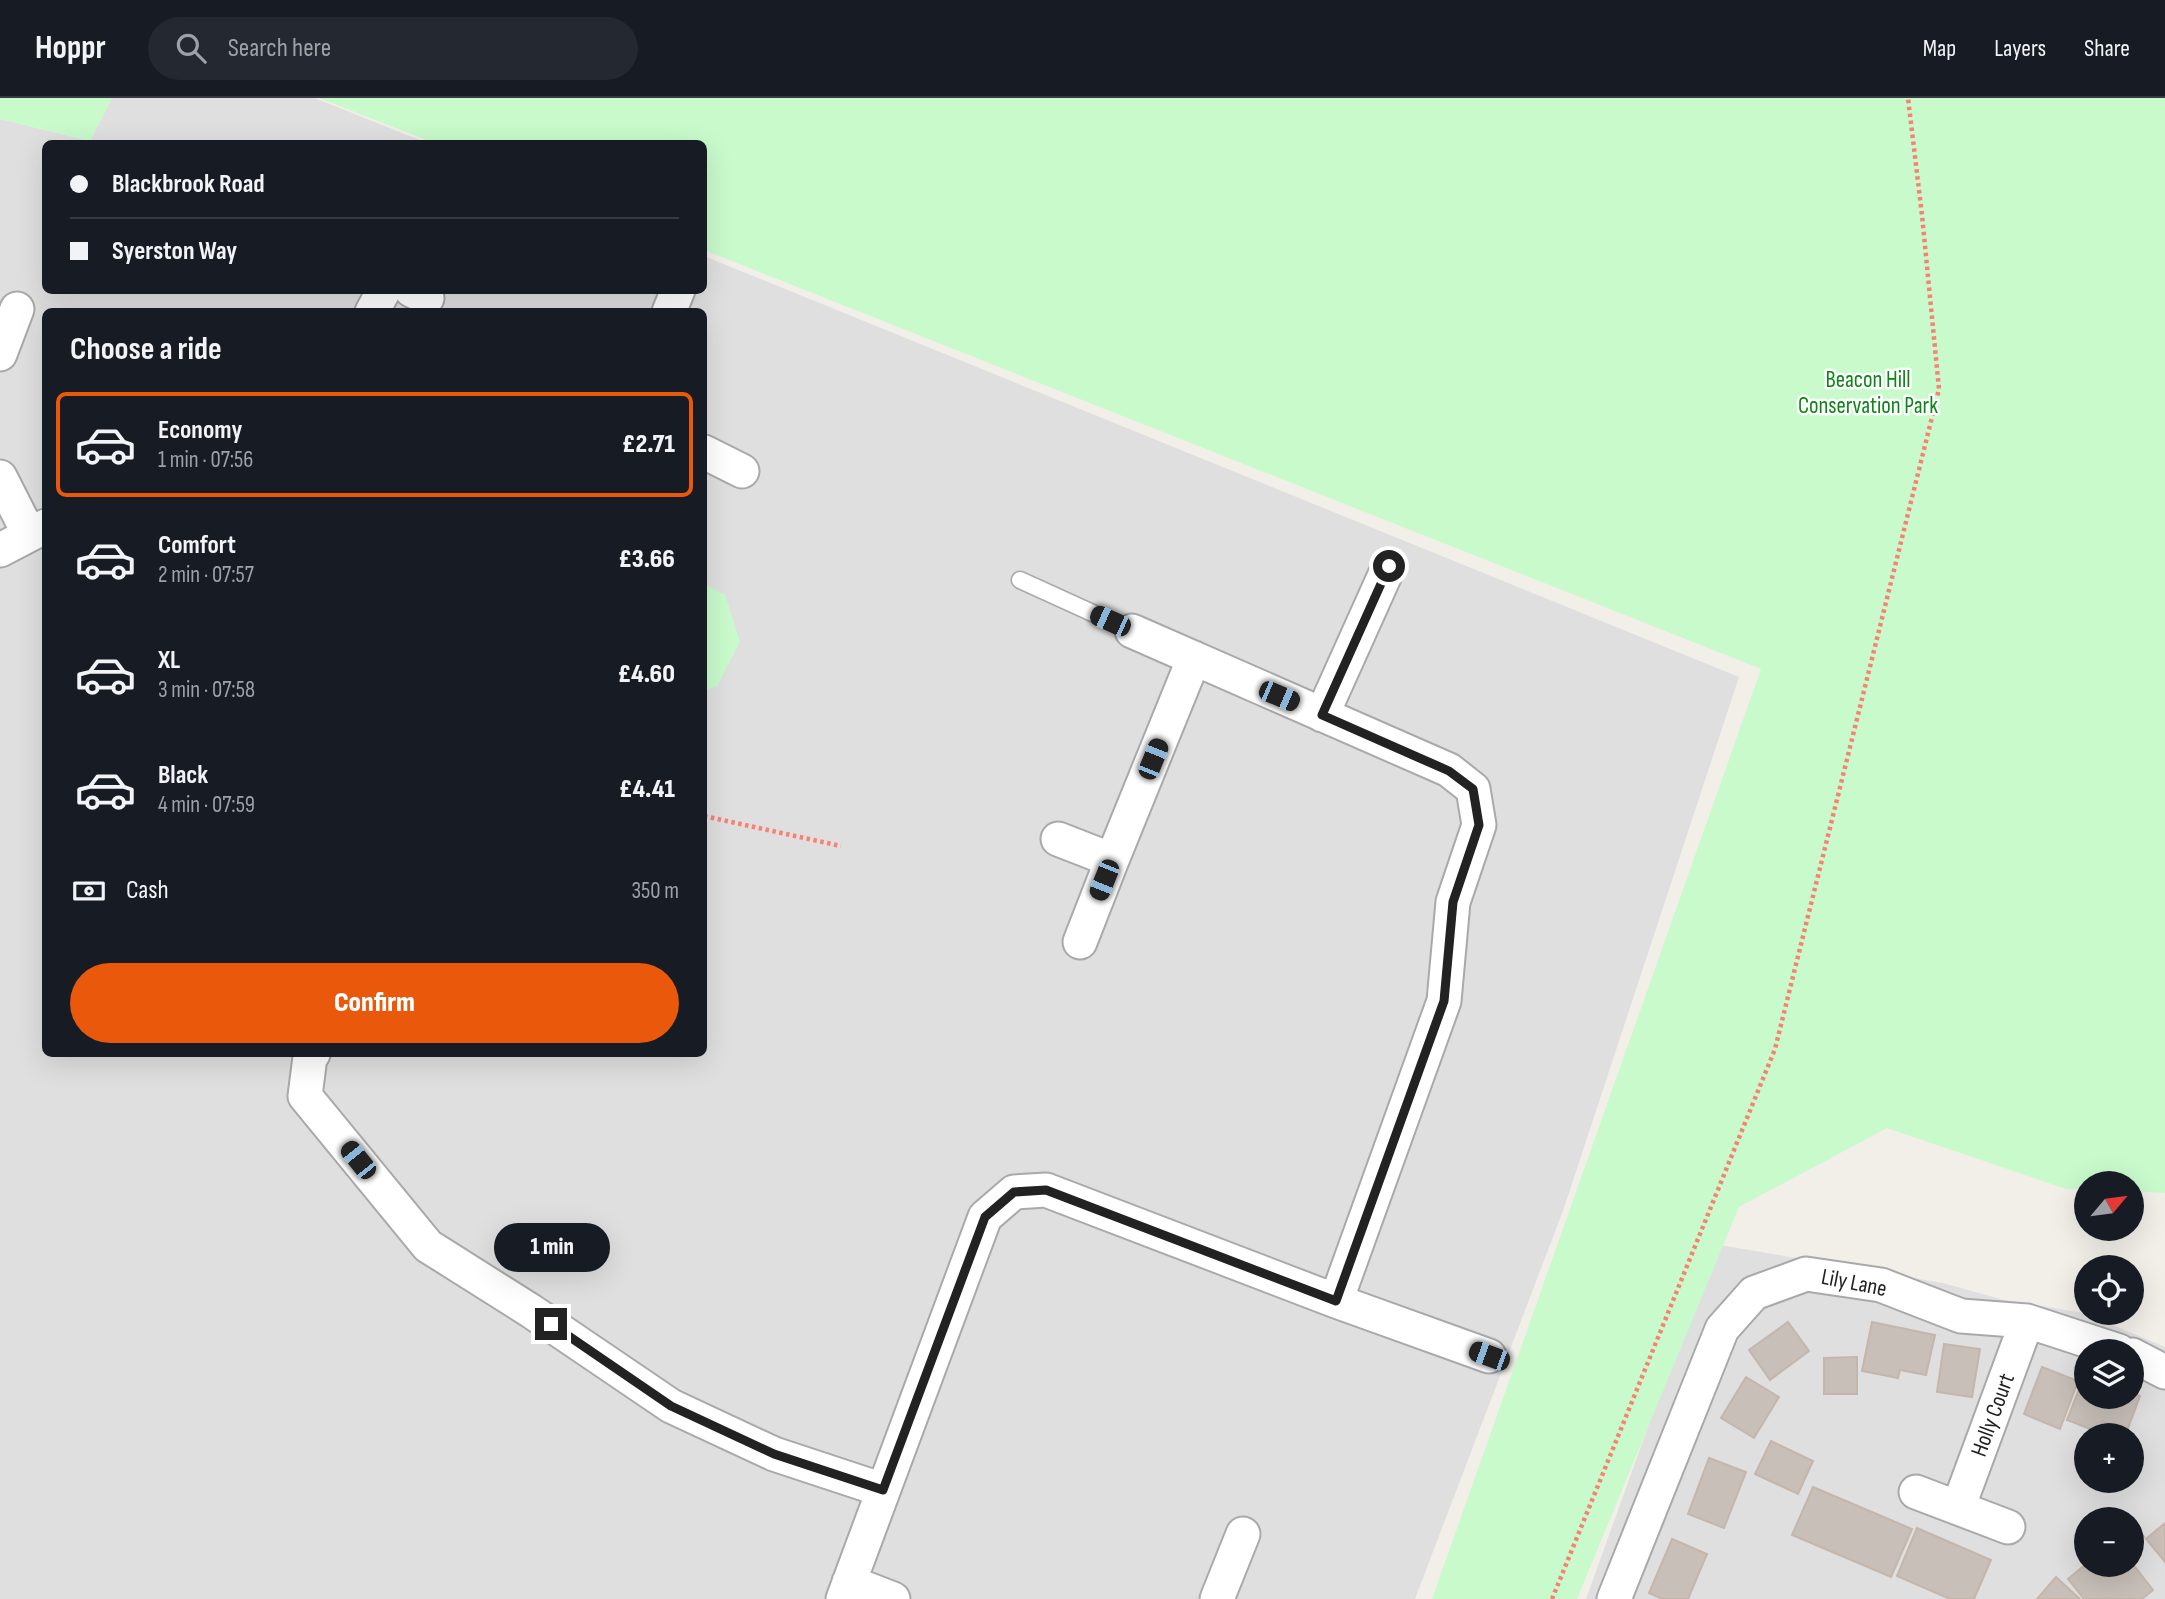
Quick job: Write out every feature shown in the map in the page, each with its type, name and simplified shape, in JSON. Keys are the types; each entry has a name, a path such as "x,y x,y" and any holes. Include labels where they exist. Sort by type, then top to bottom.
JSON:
{"street":[{"path":"0,354 17,309"},
{"path":"707,454 742,471"},
{"path":"0,477 37,530 0,550"},
{"path":"1322,715 1389,566"},
{"path":"1132,631 1449,771 1473,789 1479,825 1453,902 1444,1001 1336,1301"},
{"path":"1080,942 1194,658"},
{"path":"1058,839 1112,860"},
{"path":"310,1057 305,1096 428,1246 531,1311 671,1406 774,1454 883,1490"},
{"path":"893,1599 846,1590 985,1217 1014,1192 1046,1190 1336,1301 1489,1356"},
{"name":"Lily Lane","path":"1614,1599 1722,1329 1754,1293 1806,1274 1881,1285 1961,1316 2027,1321 2082,1339"},
{"name":"Holly Court","path":"1958,1508 2027,1321"},
{"path":"2144,1361 2165,1372"},
{"path":"1916,1492 2008,1527"},
{"path":"1217,1599 1243,1534"}],"lane":[{"path":"1020,580 1132,631"}],"path":[{"path":"1552,1599 1775,1049 1939,389 1908,98"},
{"path":"707,817 841,846"}],"shaded area":[{"path":"112,98 315,98 420,140 91,140"},
{"path":"0,119 86,140 42,140 42,294 707,294 707,257 1739,677 1564,1208 1415,1599 0,1599"},
{"path":"1714,1244 1943,1283 2004,1300 2074,1311 2074,1325 2113,1325 2165,1347 2165,1599 1586,1599"}],"green space":[{"path":"0,98 112,98 91,140 0,119"},
{"name":"Beacon Hill Conservation Park","path":"319,98 2165,98 2165,1193 2144,1192 2144,1171 2074,1171 2074,1189 2066,1189 1887,1128 1739,1207 1577,1599 1432,1599 1761,669 707,251 707,140 426,140"},
{"path":"707,586 725,595 740,642 717,686 707,690"}],"building":[{"path":"1788,1322 1809,1351 1770,1380 1749,1350"},
{"path":"1872,1322 1935,1335 1926,1375 1900,1370 1898,1378 1862,1371"},
{"path":"1944,1344 1980,1349 1972,1397 1937,1392"},
{"path":"1857,1357 1857,1394 1824,1394 1824,1358"},
{"path":"2042,1367 2074,1379 2074,1392 2060,1429 2024,1414"},
{"path":"1746,1377 1779,1397 1754,1438 1721,1418"},
{"path":"2074,1402 2074,1409 2135,1409 2130,1423 2075,1423 2067,1420"},
{"path":"1771,1441 1813,1461 1798,1494 1755,1474"},
{"path":"1709,1458 1746,1472 1724,1528 1688,1514"},
{"path":"1813,1487 1912,1529 1891,1577 1792,1535"},
{"path":"2165,1523 2165,1562 2146,1539"},
{"path":"1917,1528 1991,1560 1974,1599 1950,1599 1897,1576"},
{"path":"1672,1539 1707,1554 1688,1599 1662,1599 1649,1593"},
{"path":"2074,1574 2074,1577 2143,1577 2153,1590 2142,1599 2084,1599 2068,1579"},
{"path":"2056,1577 2080,1599 2037,1599"}],"route":[{"path":"551,1324 671,1406 774,1454 883,1490 985,1217 1014,1192 1046,1190 1336,1301 1444,1001 1453,902 1479,825 1473,789 1449,771 1322,715 1389,566"}]}
